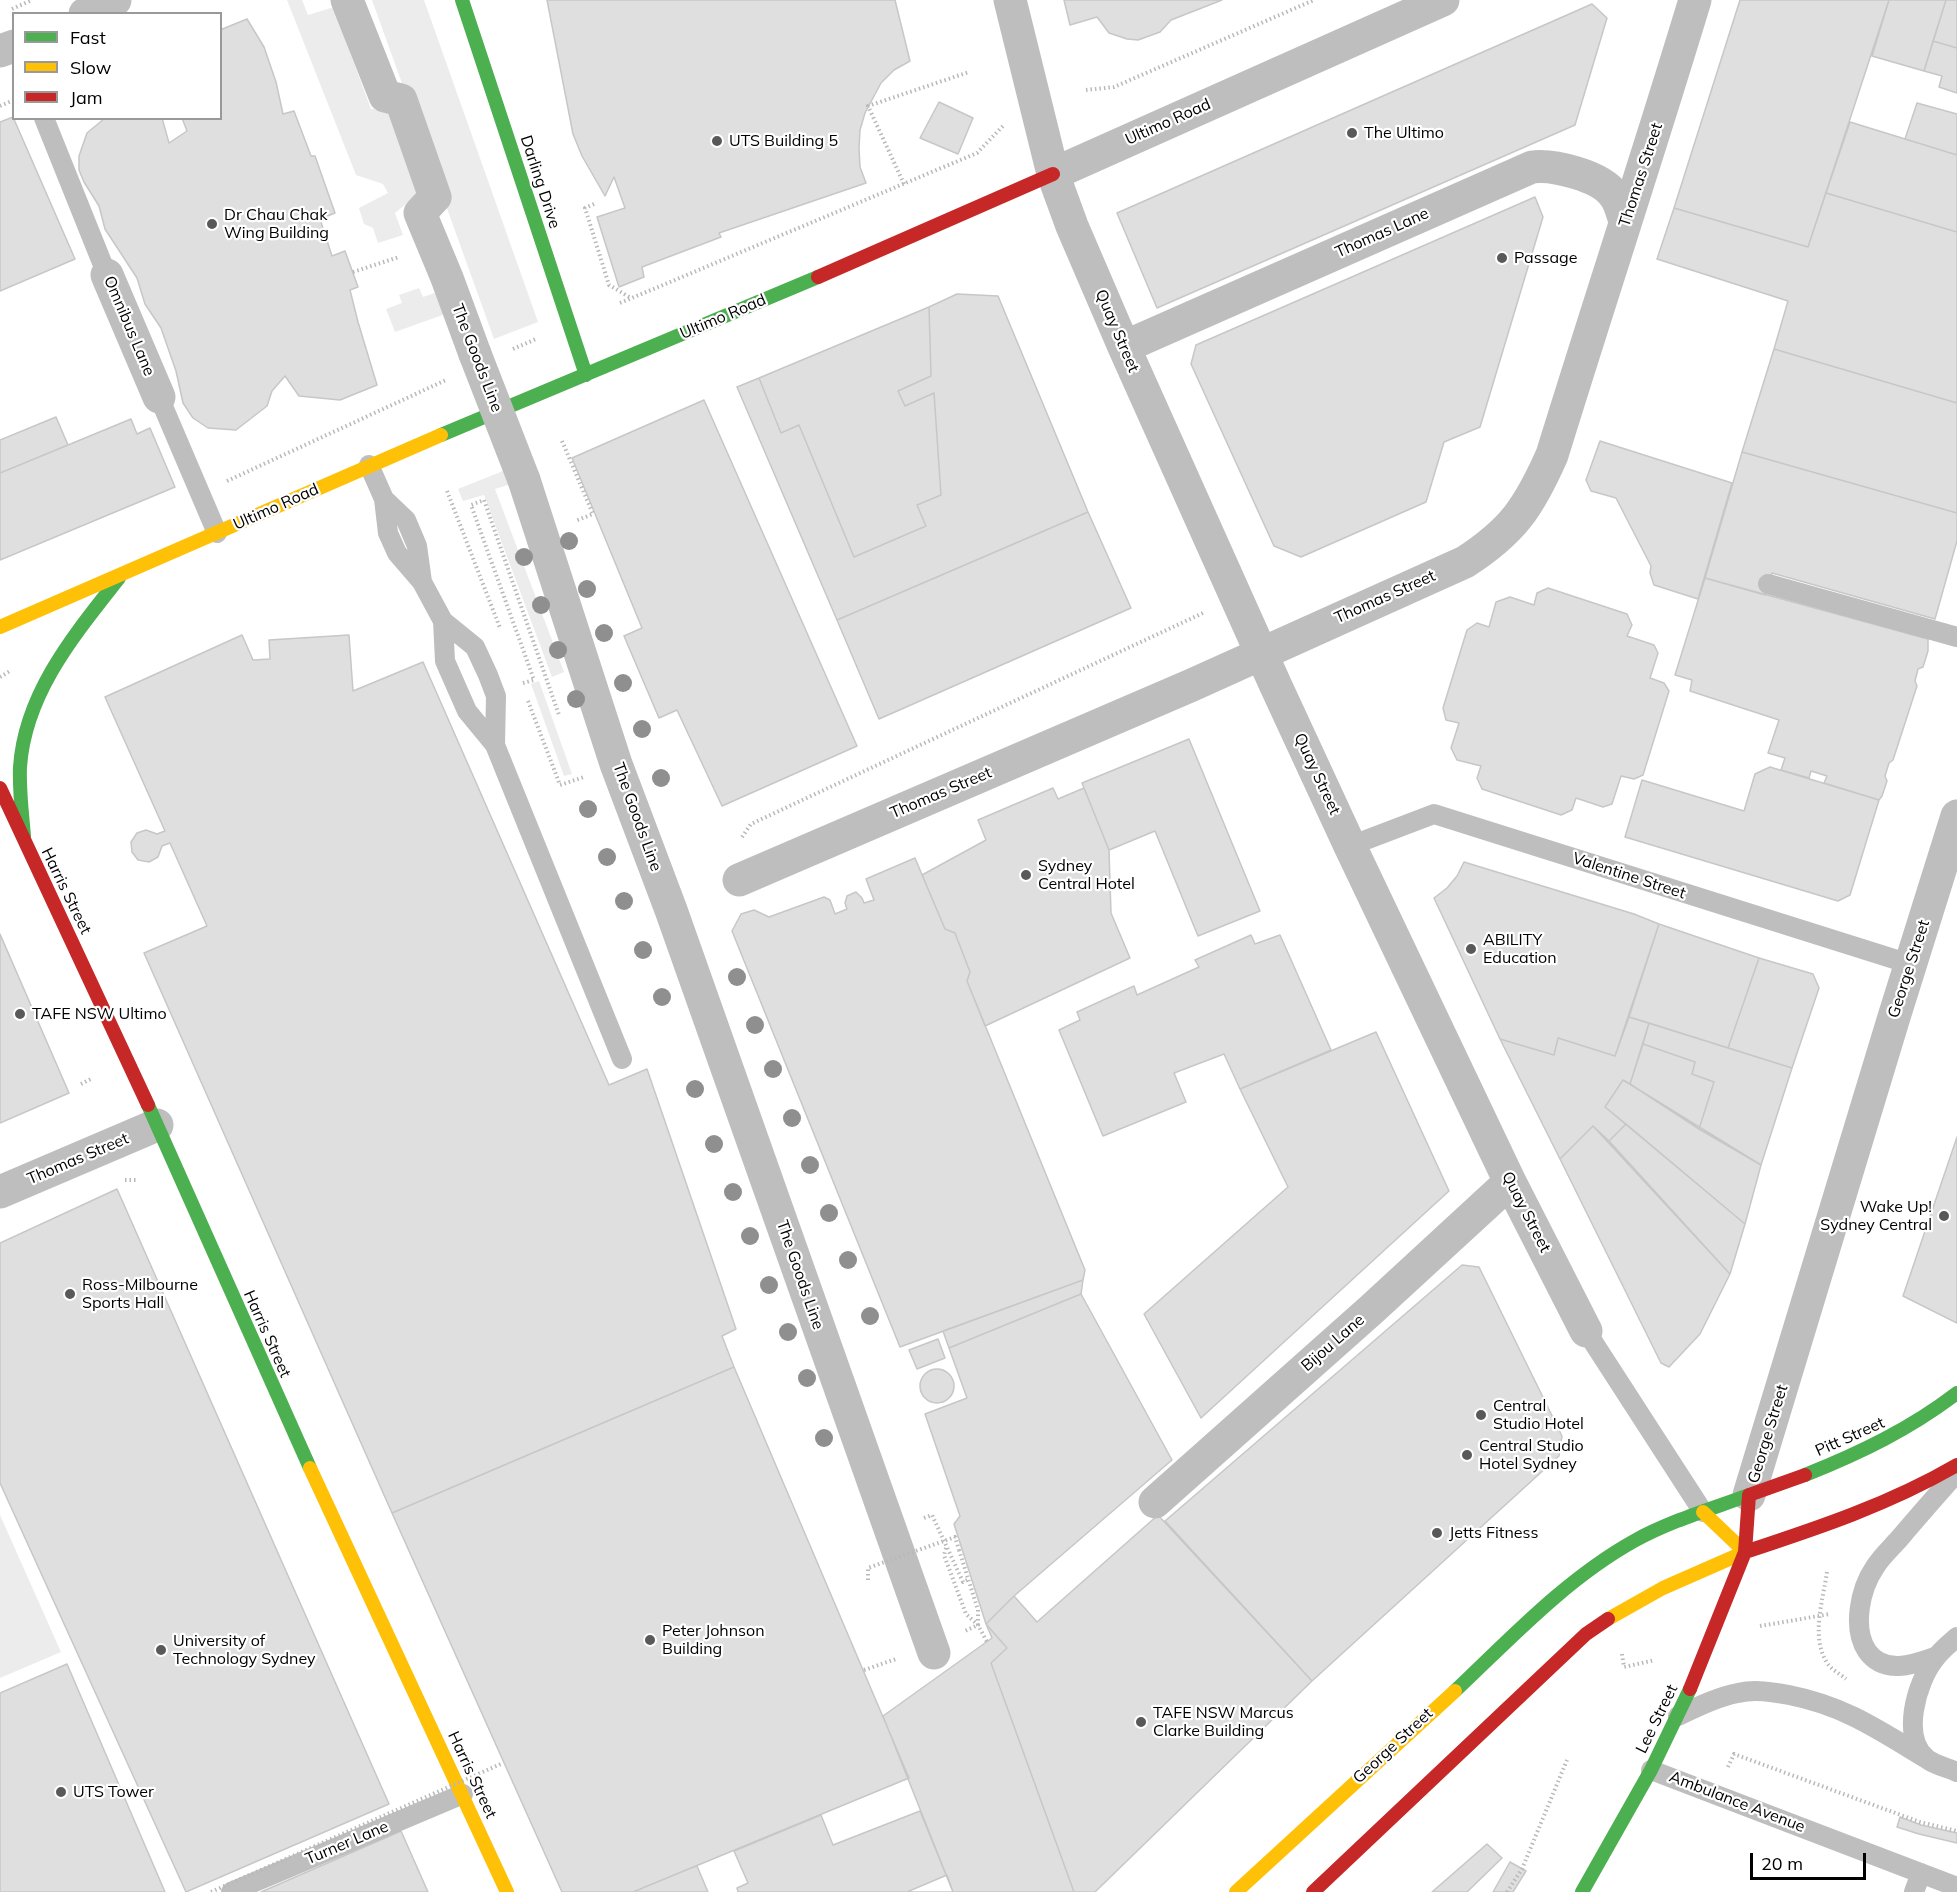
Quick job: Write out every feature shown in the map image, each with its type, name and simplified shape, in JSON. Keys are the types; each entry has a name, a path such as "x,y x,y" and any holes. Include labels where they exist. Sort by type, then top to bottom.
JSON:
{"main road":[{"name":"Darling Drive","path":"462,0 586,375"},
{"name":"Ultimo Road","path":"0,627 369,465 586,375 1053,174"},
{"path":"25,846 20,778 24,740 30,715 40,689 56,661 122,574"},
{"name":"Harris Street","path":"0,788 25,846 76,949 157,1125 334,1524 463,1794 507,1892"},
{"name":"Pitt Street","path":"1749,1495 1812,1472 1893,1437 1957,1393"},
{"path":"1313,1892 1586,1634 1627,1606 1683,1578 1745,1552 1871,1508 1932,1481 1957,1465"},
{"name":"George Street","path":"1236,1892 1541,1610 1585,1574 1605,1559 1643,1537 1749,1495"},
{"name":"Lee Street","path":"1582,1892 1651,1770 1678,1716 1710,1642 1745,1552 1749,1495"},
{"path":"1703,1512 1745,1552"}],"street":[{"path":"89,12 115,0"},
{"name":"The Goods Line","path":"346,0 385,96 401,100 435,197 420,213 489,354 524,480 616,764 675,921 934,1653"},
{"name":"Quay Street","path":"1010,0 1053,174 1072,226 1124,347 1261,654 1350,846 1510,1182 1586,1331"},
{"name":"Ultimo Road","path":"1053,174 1443,0"},
{"name":"Thomas Street","path":"739,880 1261,654 1465,562 1490,546 1518,518 1538,486 1552,455 1695,0"},
{"name":"Thomas Lane","path":"1124,347 1532,166 1551,166 1592,179 1607,187 1615,195 1625,221"},
{"name":"Omnibus Lane","path":"107,275 159,397"},
{"name":"George Street","path":"1749,1495 1957,816"},
{"name":"Thomas Street","path":"0,1192 157,1125"},
{"name":"Bijou Lane","path":"1155,1502 1372,1309 1510,1182"}],"lane":[{"name":"Omnibus Lane","path":"45,120 107,275"},
{"name":"Omnibus Lane","path":"159,397 217,533"},
{"path":"369,465 384,499 406,520 417,546 422,582 443,621 475,647 488,675 496,696 495,745"},
{"path":"1768,584 1957,637"},
{"path":"443,621 445,661 467,711 495,745 621,1059"},
{"name":"Valentine Street","path":"1350,846 1434,814 1910,964"},
{"name":"Quay Street","path":"1586,1331 1703,1512"},
{"path":"1935,1657 1898,1667 1876,1660 1864,1645 1860,1629 1860,1608 1864,1591 1875,1567 1957,1473"},
{"path":"1927,1759 1918,1746 1912,1728 1914,1708 1920,1686 1935,1657 1957,1637"},
{"path":"1678,1716 1712,1700 1738,1693 1752,1691 1781,1694 1823,1703 1852,1714 1927,1759 1957,1772"},
{"name":"Ambulance Avenue","path":"1651,1770 1957,1887"},
{"name":"Turner Lane","path":"231,1892 463,1794"},
{"path":"1914,1892 1921,1873"}],"path":[{"path":"11,9 32,0"},
{"path":"1086,90 1114,87 1314,0"},
{"path":"904,184 868,106 969,72"},
{"path":"620,303 977,153 1005,124"},
{"path":"594,204 585,208 609,285 632,299"},
{"path":"353,272 434,245"},
{"path":"489,354 546,334"},
{"path":"224,483 449,379"},
{"path":"562,441 592,511"},
{"path":"447,491 501,630"},
{"path":"521,684 534,680 471,505 484,500 560,720"},
{"path":"739,842 751,824 1206,612"},
{"path":"526,697 560,785 584,777 580,767"},
{"path":"81,1084 91,1079"},
{"path":"868,1580 868,1568 955,1538 978,1610 978,1624"},
{"path":"946,1547 944,1555 966,1614 978,1624 987,1642"},
{"path":"952,1554 963,1582 969,1580"},
{"path":"1821,1616 1827,1572"},
{"path":"1760,1626 1832,1614"},
{"path":"967,1630 978,1624"},
{"path":"864,1670 896,1659 894,1651"},
{"path":"1624,1667 1655,1660"},
{"path":"1726,1770 1734,1754 1920,1822 1957,1831"},
{"path":"1507,1892 1522,1869 1567,1760"},
{"path":"211,1892 503,1763"}],"shaded area":[{"path":"287,0 302,0 308,15 334,9 371,109 394,110 423,190 395,213 403,235 378,243 373,228 364,224 359,208 388,193 383,184 356,175"},
{"path":"372,0 424,0 538,322 494,339"},
{"path":"419,288 423,297 440,291 448,313 395,332 386,309 402,303 399,295"},
{"path":"508,469 514,483 495,489 564,672 552,677 484,495 463,501 458,489"},
{"path":"539,681 572,774 564,776 531,684"},
{"path":"0,1515 61,1652 0,1678"}],"building":[{"name":"UTS Building 5","path":"547,0 895,0 910,61 894,70 881,83 865,113 860,130 859,148 860,167 866,183 719,233 721,237 642,267 644,277 619,287 597,217 625,208 614,177 605,196 582,156 573,134"},
{"path":"1064,0 1222,0 1171,20 1160,32 1138,40 1109,33 1097,17 1070,25"},
{"path":"1740,0 1889,0 1808,247 1674,208"},
{"path":"1889,0 1946,0 1924,71 1872,56"},
{"path":"1946,0 1957,0 1957,48 1933,41"},
{"path":"1592,4 1607,18 1575,125 1157,308 1117,213"},
{"name":"Dr Chau Chak Wing Building","path":"247,19 264,47 276,82 283,114 294,111 311,156 315,156 335,213 320,219 332,256 345,251 358,287 350,290 377,385 340,400 299,396 285,376 272,391 267,406 236,430 208,428 193,418 183,403 176,371 161,328 145,304 137,278 105,229 99,206 79,170 79,156 87,133 103,120 163,120 169,143 187,131 183,120 222,120 222,29"},
{"path":"1933,41 1957,48 1957,93 1939,87 1942,76 1924,71"},
{"path":"939,102 973,118 958,154 920,138"},
{"path":"1917,103 1957,114 1957,155 1905,139"},
{"path":"12,117 14,120 75,259 0,291 0,122"},
{"path":"1850,122 1957,155 1957,232 1826,193"},
{"path":"1826,193 1957,232 1957,403 1774,349 1788,301 1657,259 1674,208 1808,247"},
{"path":"1535,197 1543,217 1480,427 1444,442 1426,502 1301,557 1274,546 1191,364 1196,345"},
{"path":"957,294 998,296 1088,512 837,620 737,387 759,378 781,433 799,425 854,557 926,526 917,505 941,495 934,393 905,406 898,391 931,376 929,307"},
{"path":"929,307 931,376 898,391 905,406 934,393 941,495 917,505 926,526 854,557 799,425 781,433 759,378"},
{"path":"1774,349 1957,403 1957,513 1742,452"},
{"path":"704,400 857,746 722,806 677,710 659,718 624,636 642,628 572,458"},
{"path":"56,417 68,445 0,473 0,440"},
{"path":"131,419 137,434 150,428 175,487 0,560 0,473"},
{"path":"1600,441 1732,483 1698,599 1654,585 1650,573 1651,566 1616,498 1591,491 1586,480"},
{"path":"1742,452 1957,513 1957,541 1935,619 1772,573 1765,595 1705,578"},
{"path":"1088,512 1131,608 879,719 837,620"},
{"path":"1705,578 1928,639 1928,651 1923,667 1918,669 1915,681 1917,686 1893,760 1889,763 1885,776 1887,781 1879,800 1824,783 1827,776 1811,771 1809,778 1781,770 1785,758 1768,753 1779,720 1690,691 1692,680 1675,675"},
{"path":"1548,588 1627,614 1632,625 1627,636 1654,645 1658,653 1650,678 1664,683 1669,691 1643,775 1634,779 1621,776 1612,804 1603,807 1576,798 1572,810 1561,815 1482,789 1477,778 1481,766 1457,760 1451,748 1459,723 1446,720 1443,708 1467,630 1477,623 1489,627 1496,602 1510,597 1534,605 1537,593"},
{"path":"242,635 253,660 270,659 269,640 349,635 353,691 423,662 609,1085 647,1069 736,1329 722,1336 734,1367 392,1513 144,953 207,926 170,843 162,846 158,857 149,862 138,860 132,852 131,842 137,833 146,830 157,834 165,831 105,697"},
{"path":"1189,739 1260,911 1198,936 1155,831 1109,850 1082,783"},
{"path":"1770,767 1879,800 1850,895 1838,901 1625,837 1642,780 1744,811 1755,774"},
{"path":"1053,788 1058,799 1084,788 1109,850 1111,913 1130,958 985,1026 967,981 970,972 955,933 945,929 922,875 986,840 978,820"},
{"path":"915,858 945,929 955,933 970,972 967,981 1085,1270 1083,1280 900,1347 732,931 741,914 754,910 769,917 824,897 830,900 835,914 847,909 845,903 847,896 856,892 864,903 874,900 866,879"},
{"path":"1464,862 1634,914 1659,924 1615,1056 1558,1038 1554,1055 1500,1039 1434,898 1457,876"},
{"path":"1659,924 1759,958 1728,1048 1629,1017"},
{"name":"TAFE NSW Ultimo","path":"0,934 69,1093 0,1123"},
{"path":"1251,935 1255,944 1280,935 1331,1050 1240,1089 1224,1054 1174,1073 1186,1102 1103,1136 1059,1030 1080,1020 1077,1012 1134,986 1137,995 1199,967 1195,960"},
{"path":"1759,958 1813,974 1819,988 1792,1068 1728,1048"},
{"path":"1629,1017 1649,1023 1630,1084 1623,1080 1605,1107 1626,1124 1609,1141 1593,1126 1560,1159 1500,1039 1554,1055 1558,1038 1615,1056"},
{"path":"1649,1023 1792,1068 1761,1165 1699,1129 1714,1082 1692,1074 1695,1062 1643,1044"},
{"path":"1376,1032 1449,1191 1201,1418 1144,1314 1288,1187 1240,1089"},
{"path":"1643,1044 1695,1062 1692,1074 1714,1082 1699,1129 1630,1084"},
{"path":"1623,1080 1761,1165 1745,1224 1605,1107"},
{"path":"1626,1124 1745,1224 1730,1274 1609,1141"},
{"path":"1593,1126 1730,1274 1700,1334 1669,1367 1661,1363 1560,1159"},
{"name":"Wake Up! Sydney Central","path":"1957,1137 1957,1323 1903,1296"},
{"name":"University of Technology Sydney","path":"117,1189 389,1804 186,1892 0,1483 0,1243"},
{"path":"1462,1265 1479,1267 1562,1436 1559,1456 1312,1681 1165,1521"},
{"path":"1083,1280 1081,1294 949,1348 943,1331"},
{"path":"1081,1294 1172,1460 1014,1596 986,1624 954,1524 960,1516 925,1414 967,1398 949,1348"},
{"path":"938,1339 945,1358 917,1369 909,1350"},
{"name":"Peter Johnson Building","path":"734,1367 909,1778 633,1892 562,1892 392,1513"},
{"path":"937,1369 949,1374 954,1386 949,1398 937,1403 925,1398 920,1386 925,1374"},
{"name":"TAFE NSW Marcus Clarke Building","path":"1158,1515 1312,1681 1095,1892 1074,1892 991,1663 1007,1648 986,1624 1014,1596 1037,1622"},
{"path":"986,1624 1007,1648 991,1663 1074,1892 953,1892 883,1716 992,1638"},
{"name":"UTS Tower","path":"67,1664 165,1892 0,1892 0,1693"},
{"path":"920,1811 953,1892 738,1892 737,1888 748,1883 734,1851 821,1815 833,1845"},
{"path":"1900,1817 1921,1825 1957,1833 1957,1843 1897,1827"},
{"path":"401,1831 428,1892 261,1892"},
{"path":"1487,1844 1502,1858 1467,1892 1432,1892"},
{"path":"1510,1862 1526,1871 1513,1892 1493,1892"},
{"path":"697,1866 708,1892 633,1892 691,1868"},
{"path":"947,1875 953,1892 907,1892"}],"traffic: fast":[{"path":"462,0 586,375"},
{"path":"441,435 818,277"},
{"path":"24,836 20,767 31,714 55,666 119,578"},
{"path":"148,1105 310,1468"},
{"path":"1805,1475 1884,1439 1921,1418 1957,1393"},
{"path":"1455,1691 1540,1610 1609,1556 1662,1527 1749,1495"},
{"path":"1582,1892 1651,1770 1690,1689"}],"traffic: slow":[{"path":"0,627 441,435"},
{"path":"310,1468 507,1892"},
{"path":"1608,1619 1663,1588 1745,1552 1703,1512"},
{"path":"1236,1892 1455,1691"}],"traffic: jam":[{"path":"818,277 1053,174"},
{"path":"0,788 148,1105"},
{"path":"1745,1552 1880,1503 1957,1465"},
{"path":"1690,1689 1745,1552 1749,1495 1805,1475"},
{"path":"1313,1892 1586,1634 1608,1619"}],"place":[{"name":"The Ultimo","path":"1352,133"},
{"name":"UTS Building 5","path":"717,141"},
{"name":"Dr Chau Chak Wing Building","path":"212,224"},
{"name":"Passage","path":"1502,258"},
{"name":"Sydney Central Hotel","path":"1026,875"},
{"name":"ABILITY Education","path":"1471,949"},
{"name":"TAFE NSW Ultimo","path":"20,1014"},
{"name":"Wake Up! Sydney Central","path":"1944,1216"},
{"name":"Ross-Milbourne Sports Hall","path":"70,1294"},
{"name":"Central Studio Hotel","path":"1481,1415"},
{"name":"Central Studio Hotel Sydney","path":"1467,1455"},
{"name":"Jetts Fitness","path":"1437,1533"},
{"name":"Peter Johnson Building","path":"650,1640"},
{"name":"University of Technology Sydney","path":"161,1650"},
{"name":"TAFE NSW Marcus Clarke Building","path":"1141,1722"},
{"name":"UTS Tower","path":"61,1792"}]}
